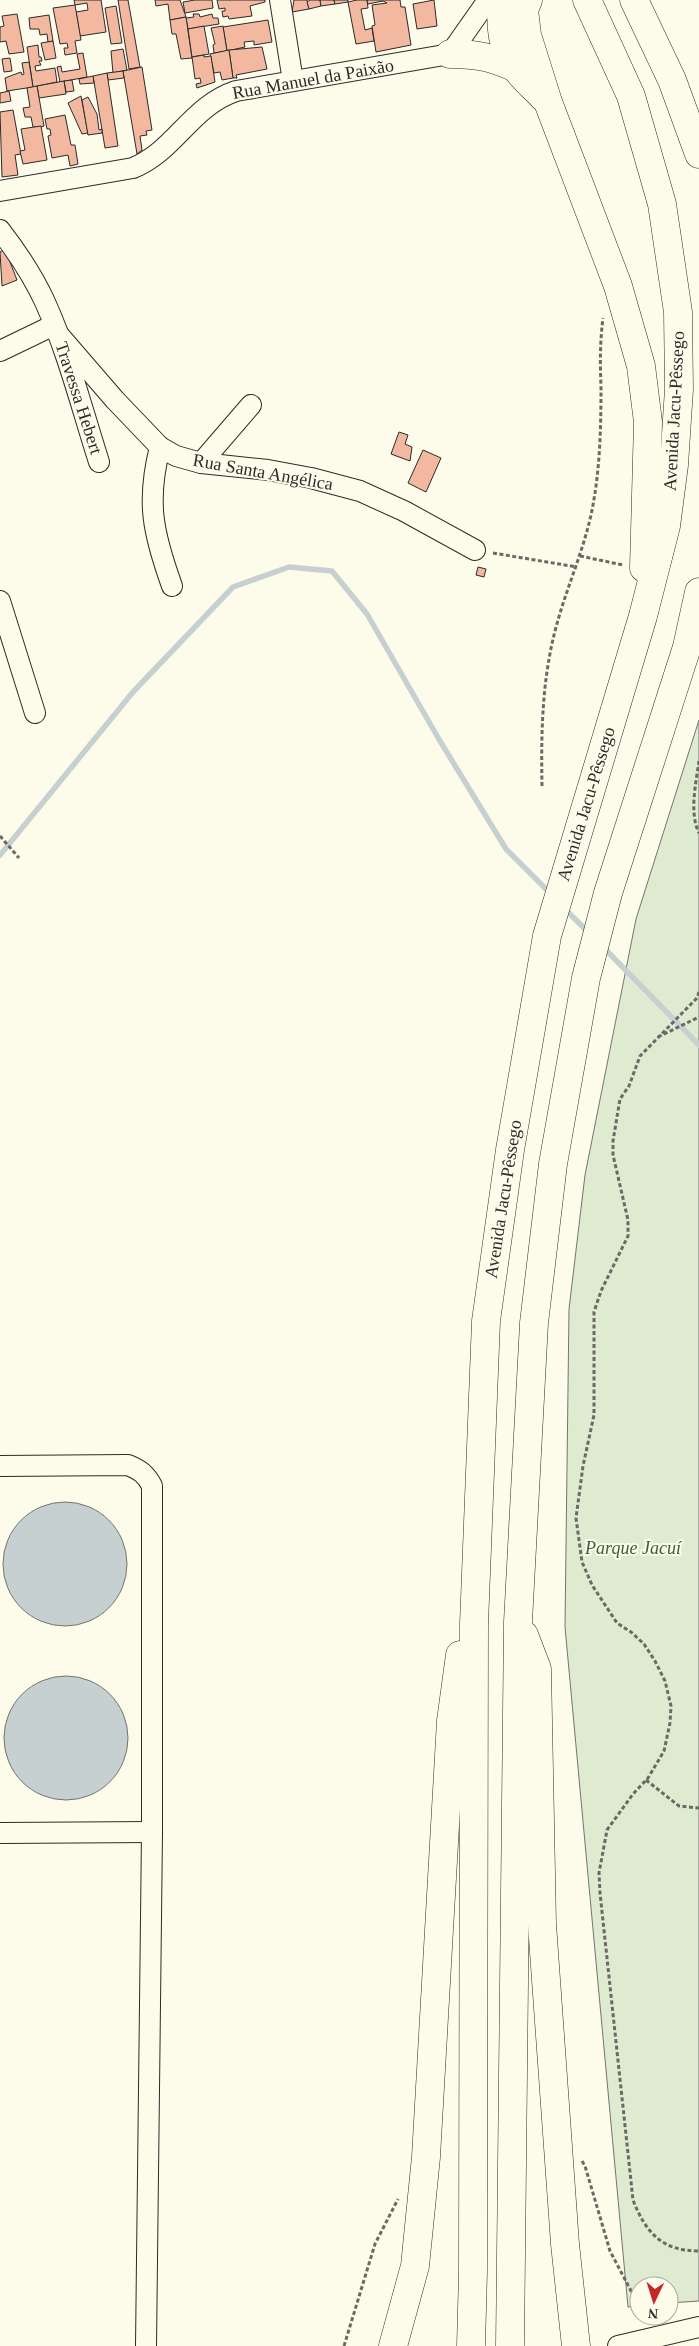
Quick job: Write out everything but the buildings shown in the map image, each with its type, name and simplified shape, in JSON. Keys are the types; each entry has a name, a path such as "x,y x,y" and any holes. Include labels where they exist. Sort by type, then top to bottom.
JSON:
{"highway":[{"path":"503,0 500,16 504,40 516,68 548,102"},
{"path":"528,0 524,10 527,35 548,102 618,286 641,366 648,422 643,616"},
{"name":"Avenida Jacu-Pêssego","path":"471,2346 473,2272 474,1624 486,1321 510,1150 547,936 643,616 666,526 674,465 679,350 678,312 662,204 631,96 587,0"},
{"path":"634,0 672,80 699,154"},
{"path":"450,54 478,54 494,58 516,68"},
{"path":"687,648 699,592"},
{"path":"510,2346 518,1622 534,1323 553,1164 586,978 608,893 687,648 699,618"},
{"path":"518,1622 537,1669 542,1924 565,2244 576,2346"},
{"path":"392,2346 415,2266 426,2157 451,1721 458,1658 474,1624"}],"street":[{"path":"280,0 293,81"},
{"path":"450,54 488,0"},
{"name":"Rua Manuel da Paixão","path":"0,191 133,168 149,162 210,102 236,91 450,54"},
{"path":"0,230 29,271 56,330 0,351"},
{"name":"Rua Santa Angélica","path":"56,330 115,400 160,447 176,456 201,463 268,470 311,478 360,491 404,511 475,550"},
{"name":"Travessa Hebert","path":"56,330 100,462"},
{"path":"201,463 251,405"},
{"path":"160,447 154,472 152,512 160,554 172,586"},
{"path":"0,600 9,660 35,713"},
{"path":"0,1466 128,1465 148,1476 152,1486 152,1832 146,2346"},
{"path":"0,1833 152,1832"},
{"path":"618,2346 699,2327"}],"path":[{"path":"542,786 541,724 544,687 558,620 577,567 591,515 596,480 600,434 600,342 603,316"},
{"path":"475,550 577,567"},
{"path":"580,556 644,570"},
{"path":"699,761 694,796 695,822 699,835"},
{"path":"0,836 19,858"},
{"path":"699,992 697,998 640,1056 629,1086 620,1099 613,1141 613,1155 628,1220 628,1236 601,1291 594,1312 594,1415 583,1466 576,1518 582,1562 592,1584 617,1623 632,1632 644,1644 665,1682 671,1706 670,1723 664,1751 646,1780 607,1830 599,1874 633,2200 649,2232 672,2248 685,2251 699,2251"},
{"path":"655,1039 699,1017"},
{"path":"646,1780 679,1806 699,1808"},
{"path":"580,2159 585,2166 610,2251 629,2287"},
{"path":"344,2346 375,2244 402,2191"}],"green space":[{"name":"Parque Jacuí","path":"699,720 699,2301 679,2302 679,2276 629,2276 628,2307 565,1627 569,1309 585,1175 636,919"}],"shaded area":[{"path":"65,1502 89,1507 109,1520 122,1540 127,1564 122,1588 109,1608 89,1621 65,1626 41,1621 21,1608 8,1588 3,1564 8,1540 21,1520 41,1507"},
{"path":"66,1676 90,1681 110,1694 123,1714 128,1738 123,1762 110,1782 90,1795 66,1800 42,1795 22,1782 9,1762 4,1738 9,1714 22,1694 42,1681"}],"waterway":[{"path":"0,855 133,692 233,587 289,567 332,571 367,614 440,741 506,849 551,894"},
{"path":"564,908 589,933"},
{"path":"603,947 699,1045"}]}
